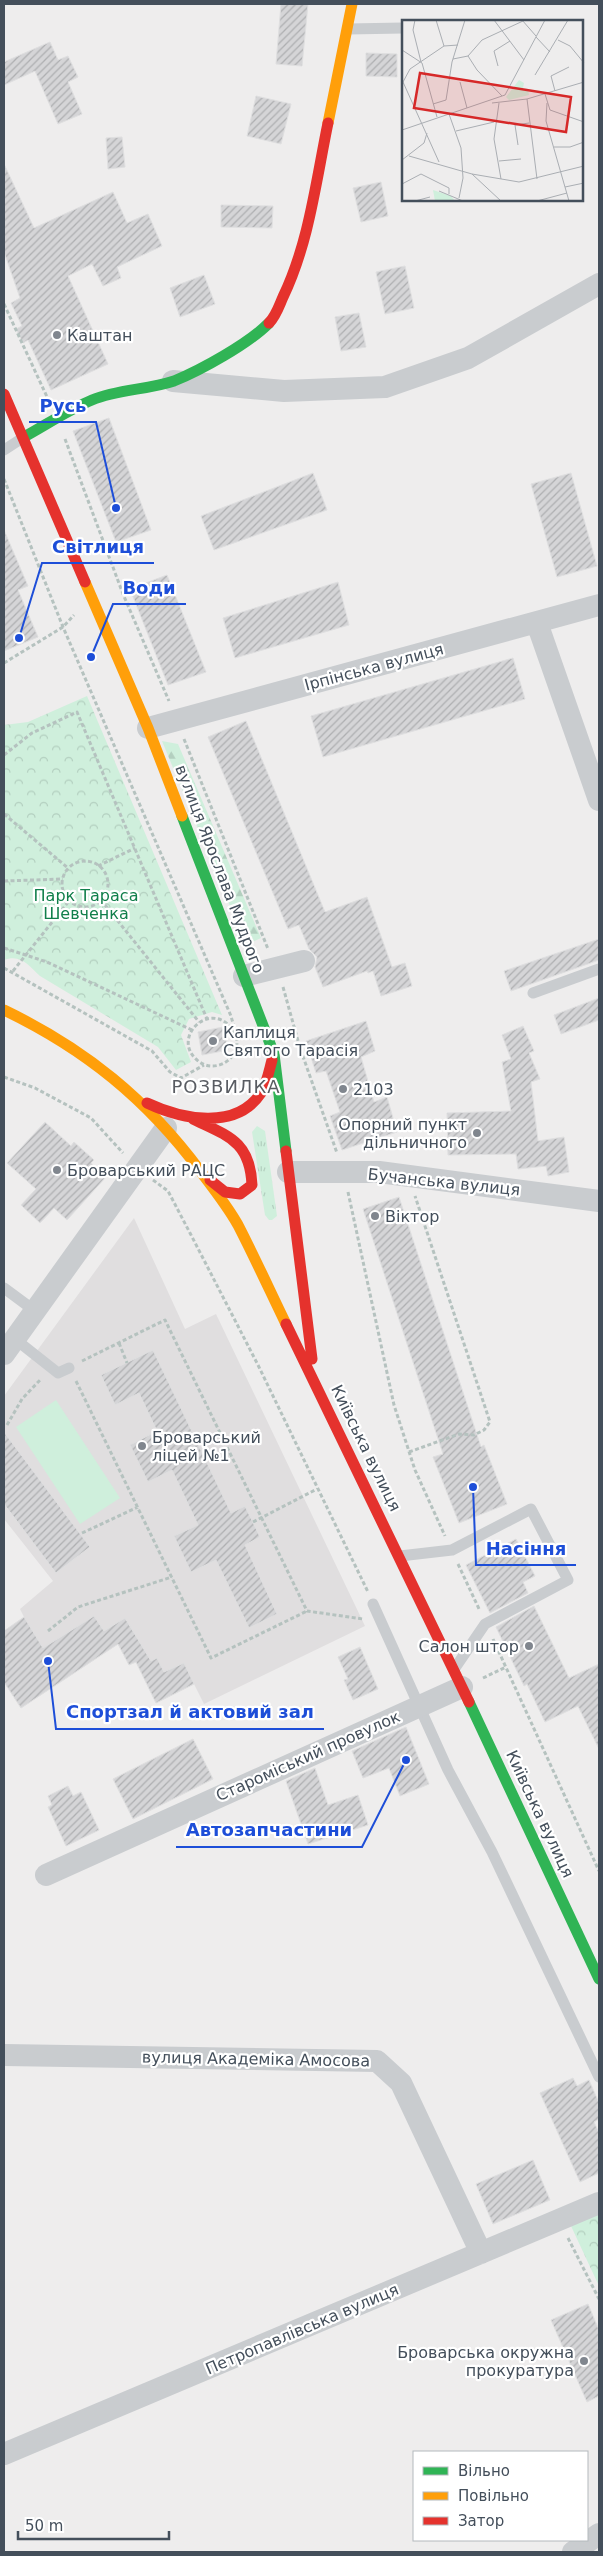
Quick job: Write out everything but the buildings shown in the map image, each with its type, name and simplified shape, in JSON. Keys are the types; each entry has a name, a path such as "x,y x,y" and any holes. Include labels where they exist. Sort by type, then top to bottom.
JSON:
{"main road":[{"path":"24,437 92,400 129,389 173,381 244,344 256,336 273,319 287,289 304,240 352,4"},
{"name":"вулиця Ярослава Мудрого","path":"4,394 24,437 90,598 148,728 274,1054 314,1380"},
{"name":"Київська вулиця","path":"4,1010 59,1038 97,1062 139,1098 205,1176 237,1224 400,1556 597,1969"},
{"path":"191,1118 223,1116 249,1106 266,1085 274,1054"},
{"path":"139,1098 159,1110 191,1118 238,1143 251,1161 252,1185 244,1193 234,1196 225,1193 205,1176"}],"street":[{"path":"173,381 284,391 385,387 468,358 599,284"},
{"name":"Ірпінська вулиця","path":"148,728 599,605"},
{"path":"537,623 599,800"},
{"path":"244,976 304,961"},
{"path":"9,1347 166,1128"},
{"name":"Бучанська вулиця","path":"288,1172 379,1172 599,1201"},
{"name":"Староміський провулок","path":"46,1875 420,1705 458,1679"},
{"name":"вулиця Академіка Амосова","path":"4,2055 377,2060 401,2083 481,2253"},
{"name":"Петропавлівська вулиця","path":"4,2454 599,2203"},
{"path":"573,2552 599,2534"}],"lane":[{"path":"348,29 402,28"},
{"path":"4,450 24,437"},
{"path":"532,993 599,969"},
{"path":"4,1288 35,1311"},
{"path":"9,1347 54,1369 58,1373 69,1368"},
{"path":"400,1556 452,1550 531,1509 568,1580 486,1624 458,1679"},
{"path":"373,1604 448,1770 492,1852 599,2077"}],"path":[{"path":"4,479 63,627 227,1006 236,1035 236,1050 232,1057 220,1065 205,1065 181,1078 170,1072 152,1050 13,971 4,968"},
{"path":"4,663 63,627 75,615"},
{"path":"4,755 32,733 77,712 207,1019"},
{"path":"4,814 68,868"},
{"path":"98,866 135,848"},
{"path":"81,862 89,862 98,866 106,875 108,883 107,890 101,900 91,906 83,907 69,901 62,888 63,879 68,868 81,862"},
{"path":"4,881 63,879"},
{"path":"101,900 199,1022"},
{"path":"13,971 69,901"},
{"path":"4,948 47,962 192,1030"},
{"path":"205,1065 198,1061 190,1049 188,1040 192,1030 199,1022 218,1018 226,1022 236,1035"},
{"path":"4,1078 35,1088 91,1118 137,1168 168,1192 258,1365 373,1604"},
{"path":"344,1172 394,1405 415,1470 599,1871"},
{"path":"409,1452 459,1434 474,1435 484,1430 490,1422 410,1176"},
{"path":"307,1611 166,1320 69,1368 211,1658 307,1611 381,1621"},
{"path":"119,1343 127,1363"},
{"path":"7,1425 22,1399 54,1369"},
{"path":"253,1522 317,1489"},
{"path":"82,1533 138,1507"},
{"path":"48,1631 78,1607 172,1577"},
{"path":"559,2220 599,2300"}],"shaded area":[{"name":"Броварський ліцей №1","path":"134,1218 185,1329 216,1314 365,1626 204,1704 194,1684 156,1703 136,1662 129,1665 118,1644 21,1708 4,1682 4,1631 24,1617 20,1609 53,1581 4,1519 4,1396"}],"green space":[{"name":"Парк Тараса Шевченка","path":"87,696 222,1015 212,1012 189,1019 181,1035 191,1062 176,1070 158,1047 40,976 24,962 15,958 4,960 4,725 28,722"},
{"path":"162,741 178,744 261,938 246,945"},
{"path":"257,1126 265,1131 277,1216 272,1220 269,1220 265,1215 252,1132"},
{"path":"56,1400 120,1498 80,1524 16,1427"},
{"path":"599,2212 599,2286 571,2226"}],"traffic: fast":[{"path":"24,437 83,404 102,396 164,384 185,376 237,348 269,323"},
{"path":"182,816 274,1054 286,1151"},
{"path":"469,1702 599,1979"}],"traffic: slow":[{"path":"328,123 352,4"},
{"path":"85,582 148,728 182,816"},
{"path":"4,1010 34,1025 88,1059 113,1078 159,1121 201,1172 234,1218 286,1324"}],"traffic: jam":[{"path":"269,323 279,307 292,276 306,234 328,123"},
{"path":"4,394 85,582"},
{"path":"147,1103 176,1114 191,1117 223,1117 237,1113 250,1105 261,1093 272,1060"},
{"path":"193,1119 227,1136 242,1149 247,1159 252,1185 240,1194 225,1192 210,1180"},
{"path":"286,1151 312,1359"},
{"path":"286,1324 469,1702"}],"place":[{"name":"Каштан","path":"57,335"},
{"name":"Русь","path":"116,508"},
{"name":"Світлиця","path":"19,638"},
{"name":"Води","path":"91,657"},
{"name":"Каплиця Святого Тарасія","path":"213,1041"},
{"name":"2103","path":"343,1089"},
{"name":"Опорний пункт дільничного","path":"477,1133"},
{"name":"Броварський РАЦС","path":"57,1170"},
{"name":"Віктор","path":"375,1216"},
{"name":"Броварський ліцей №1","path":"142,1446"},
{"name":"Насіння","path":"473,1487"},
{"name":"Салон штор","path":"529,1646"},
{"name":"Спортзал й актовий зал","path":"48,1661"},
{"name":"Автозапчастини","path":"406,1760"},
{"name":"Броварська окружна прокуратура","path":"584,2361"}],"district":[{"name":"РОЗВИЛКА","path":"226,1086"}]}
